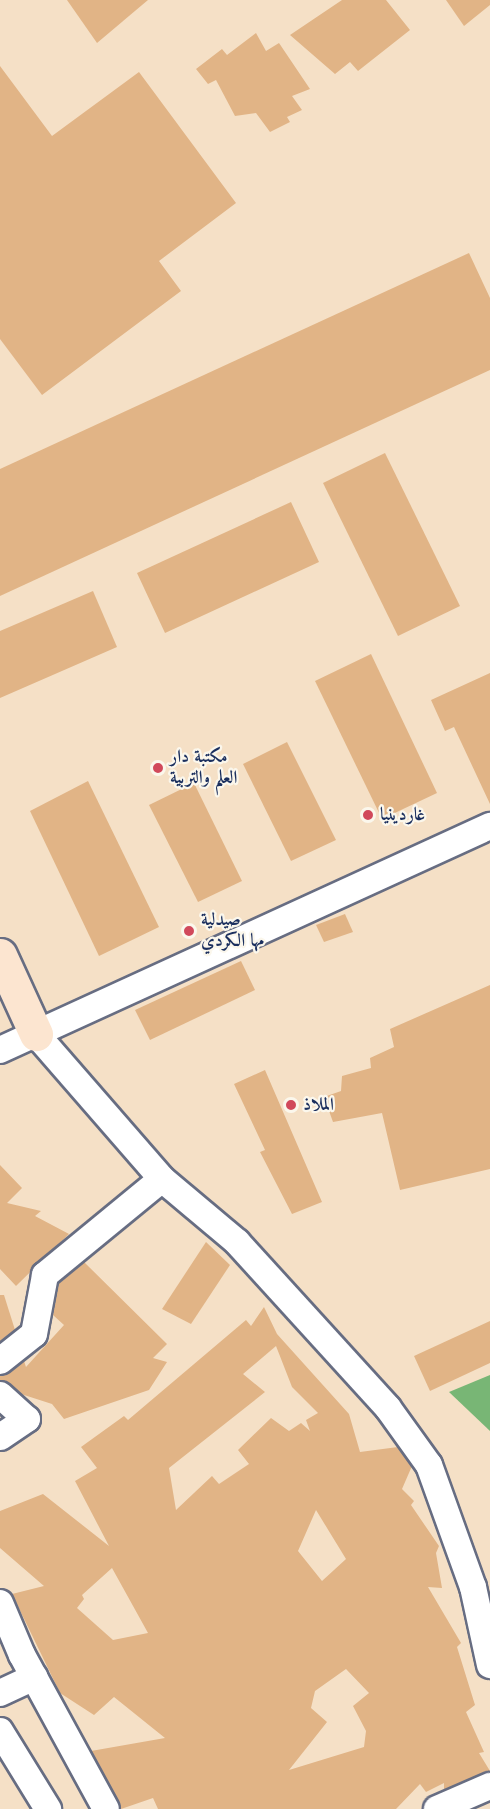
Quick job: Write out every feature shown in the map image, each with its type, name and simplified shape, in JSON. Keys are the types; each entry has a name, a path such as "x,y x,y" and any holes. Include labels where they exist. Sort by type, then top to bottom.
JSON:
{"main road":[{"path":"0,955 36,1034"}],"street":[{"path":"0,1050 490,826"},
{"path":"36,1034 162,1179 237,1242 388,1408 429,1465 473,1587 490,1665"},
{"path":"0,1361 34,1334 45,1275 162,1179"},
{"path":"0,1395 27,1419 0,1437"},
{"path":"0,1604 35,1677 106,1809"},
{"path":"0,1693 35,1677"},
{"path":"0,1731 48,1809"},
{"path":"437,1809 490,1786"}],"green space":[{"path":"490,1375 490,1431 449,1392"}],"building":[{"path":"67,0 148,0 97,43"},
{"path":"342,0 386,0 410,30 358,71 350,62 335,74 290,35"},
{"path":"446,0 490,0 490,5 464,26"},
{"path":"256,33 266,51 279,43 310,89 292,96 302,110 287,117 290,122 270,132 256,113 235,116 216,80 208,84 196,69 222,49 227,55"},
{"path":"0,66 52,136 139,72 236,203 159,261 181,291 42,395 0,339"},
{"path":"469,253 490,298 490,370 0,596 0,469"},
{"path":"385,453 460,606 398,636 323,483"},
{"path":"291,502 319,562 165,633 137,573"},
{"path":"93,591 117,647 0,698 0,631"},
{"path":"371,654 437,793 382,819 315,681"},
{"path":"490,673 490,804 454,727 445,731 431,700"},
{"path":"287,742 336,840 291,861 243,764"},
{"path":"88,781 159,927 99,956 30,811"},
{"path":"194,783 242,881 198,902 149,805"},
{"path":"345,914 353,932 324,942 316,925"},
{"path":"241,961 255,990 150,1040 135,1010"},
{"path":"490,985 490,1169 400,1190 382,1113 333,1122 324,1097 341,1091 342,1076 371,1068 370,1058 394,1047 390,1029"},
{"path":"265,1070 322,1202 292,1214 260,1152 265,1150 234,1084"},
{"path":"0,1165 22,1188 7,1203 41,1211 35,1216 69,1234 16,1286 0,1269"},
{"path":"206,1242 230,1265 191,1324 162,1309"},
{"path":"84,1262 167,1344 153,1358 167,1362 149,1390 64,1419 52,1404 21,1394 0,1380 0,1376 24,1361 26,1367 64,1325 53,1315 59,1283"},
{"path":"0,1295 4,1295 15,1330 0,1342"},
{"path":"264,1307 277,1334 349,1414 360,1452 398,1447 412,1466 402,1489 414,1501 411,1505 439,1546 436,1553 442,1588 428,1587 461,1643 457,1647 475,1705 466,1712 484,1752 479,1753 490,1771 444,1790 444,1783 426,1792 420,1784 396,1809 158,1809 153,1798 121,1809 91,1751 165,1738 114,1697 94,1715 60,1693 12,1594 44,1586 0,1548 0,1511 43,1494 109,1546 75,1481 97,1468 81,1447 124,1416 128,1420 246,1320 251,1326","holes":["276,1346 292,1387 318,1413 306,1420 310,1431 301,1423 289,1431 271,1418 238,1450 249,1464 219,1484 212,1476 176,1510 169,1468 265,1392 243,1374","316,1510 346,1559 322,1581 298,1551","112,1568 148,1633 113,1640 77,1608 84,1599 82,1595","346,1669 369,1693 353,1706 366,1731 364,1747 289,1770 327,1722 311,1708 315,1691"]},
{"path":"490,1321 490,1363 430,1391 414,1356"}],"place":[{"name":"مكتبة دار العلم والتربية","path":"158,768"},
{"name":"غاردينيا","path":"368,815"},
{"name":"صيدلية مها الكردي","path":"189,931"},
{"name":"الملاذ","path":"291,1105"}]}
